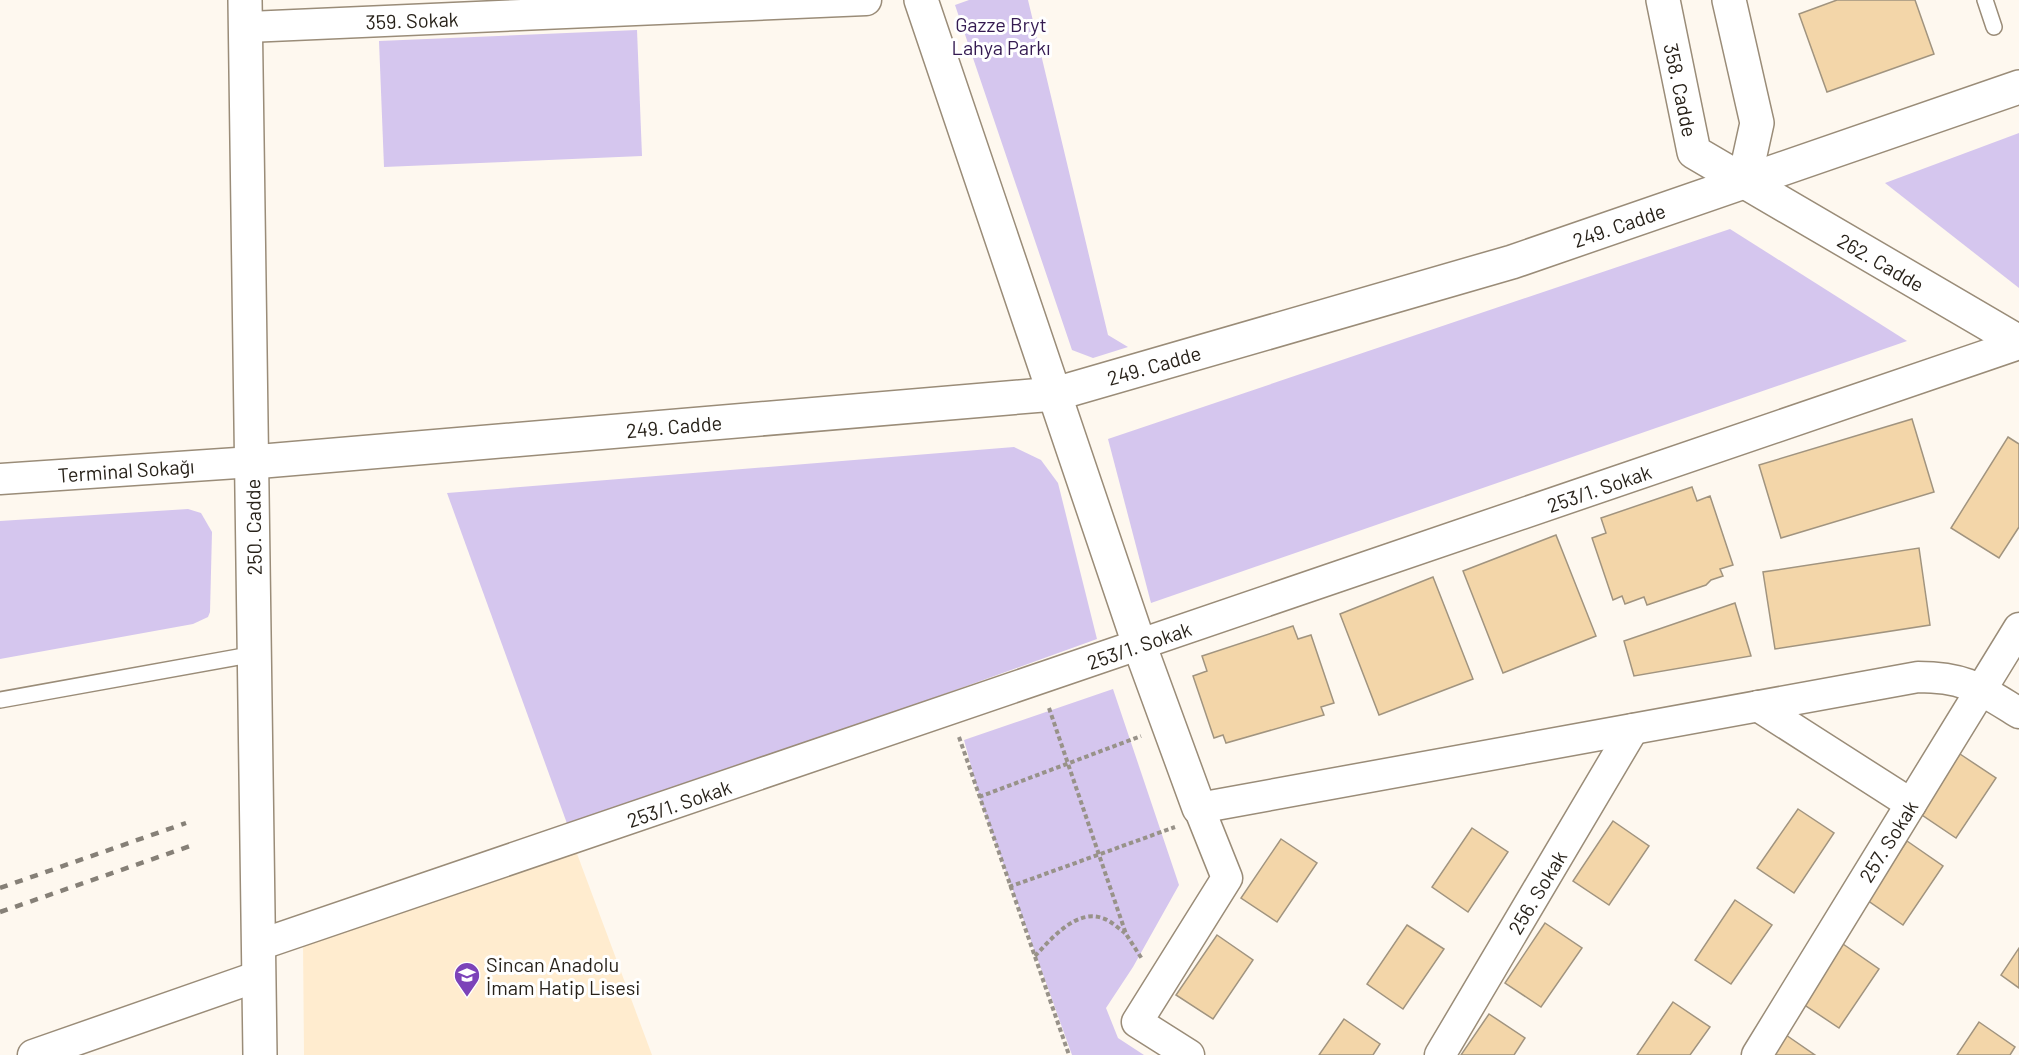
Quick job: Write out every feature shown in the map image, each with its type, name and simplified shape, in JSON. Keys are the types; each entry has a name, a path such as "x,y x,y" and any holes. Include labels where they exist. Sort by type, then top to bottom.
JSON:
{"street":[{"name":"359. Sokak","path":"245,14 866,0"},
{"path":"921,0 1139,644 1200,813 1227,878 1137,1022 1189,1055"},
{"name":"358. Cadde","path":"1663,0 1695,152 1744,182"},
{"path":"1729,0 1757,123 1744,182"},
{"name":"250. Cadde","path":"245,14 260,1055"},
{"name":"249. Cadde","path":"252,462 1054,394 1512,262 2019,87"},
{"name":"262. Cadde","path":"1744,182 2019,343"},
{"name":"253/1. Sokak","path":"33,1055 259,960 952,710 2019,343"},
{"name":"Terminal Sokağı","path":"0,479 252,462"},
{"name":"257. Sokak","path":"1757,1055 2019,628"},
{"path":"1200,813 1918,676 1954,679 1981,689 2019,713"},
{"path":"1758,706 1911,804"},
{"name":"256. Sokak","path":"1440,1055 1633,729"}],"lane":[{"path":"1985,0 1994,27"},
{"path":"0,700 255,654"}],"path":[{"path":"1039,679 1126,934 1159,986"},
{"path":"952,710 978,797 1069,1055"},
{"path":"978,797 1168,725"},
{"path":"1009,887 1099,855 1200,813"},
{"path":"1035,956 1075,921 1090,916 1103,918 1126,934"}],"shaded area":[{"name":"Sincan Anadolu İmam Hatip Lisesi","path":"576,851 652,1055 304,1055 303,941"}],"green space":[{"name":"Gazze Bryt Lahya Parkı","path":"969,0 1028,0 1108,335 1128,347 1093,358 1072,350 955,5"},
{"path":"637,30 642,156 384,167 379,41"},
{"path":"2019,133 2019,288 1885,183"},
{"path":"1730,229 1907,341 1151,603 1108,439"},
{"path":"1014,447 1041,460 1058,483 1097,639 569,829 447,493"},
{"path":"188,509 201,513 212,532 208,617 193,624 0,659 0,521"},
{"path":"1113,689 1179,885 1133,967 1106,1008 1118,1038 1144,1055 1072,1055 980,799 964,740"}],"building":[{"path":"1837,0 1915,0 1934,54 1827,92 1799,14"},
{"path":"1912,419 1934,492 1781,538 1759,465"},
{"path":"2008,437 2019,444 2019,527 1999,558 1951,528"},
{"path":"1692,487 1697,501 1710,496 1733,565 1720,569 1723,576 1711,580 1706,585 1647,605 1644,597 1625,604 1622,596 1613,600 1592,538 1606,533 1601,518"},
{"path":"1556,535 1596,636 1503,673 1463,571"},
{"path":"1919,548 1930,625 1775,649 1763,572"},
{"path":"1433,577 1473,679 1379,715 1340,614"},
{"path":"1735,603 1751,656 1634,676 1624,641"},
{"path":"1293,626 1298,639 1311,635 1334,703 1321,707 1324,715 1226,743 1223,735 1214,738 1193,676 1207,671 1202,656"},
{"path":"1960,754 1996,778 1956,838 1919,813"},
{"path":"1798,809 1834,833 1794,893 1757,868"},
{"path":"1613,821 1649,846 1609,905 1573,881"},
{"path":"1472,828 1508,852 1468,912 1432,887"},
{"path":"1281,839 1317,863 1277,922 1241,898"},
{"path":"1907,841 1943,866 1903,925 1867,900"},
{"path":"1735,900 1772,925 1731,984 1695,960"},
{"path":"1545,923 1582,948 1541,1007 1505,983"},
{"path":"1407,925 1444,949 1403,1009 1367,984"},
{"path":"1217,935 1253,960 1213,1019 1176,995"},
{"path":"1843,944 1879,969 1839,1028 1803,1004"},
{"path":"2019,948 2019,988 2001,975"},
{"path":"1673,1002 1710,1027 1690,1055 1637,1055"},
{"path":"1489,1014 1525,1038 1514,1055 1461,1055"},
{"path":"1344,1019 1380,1044 1373,1055 1319,1055"},
{"path":"1979,1022 2015,1047 2010,1055 1957,1055"},
{"path":"1786,1035 1815,1055 1772,1055"}],"railway":[{"path":"0,888 186,823"},
{"path":"0,912 193,845"}],"place":[{"name":"Sincan Anadolu İmam Hatip Lisesi","path":"467,998"}]}
